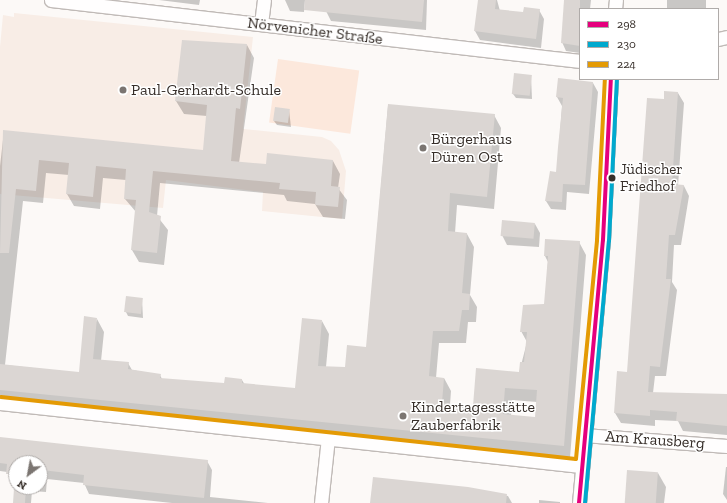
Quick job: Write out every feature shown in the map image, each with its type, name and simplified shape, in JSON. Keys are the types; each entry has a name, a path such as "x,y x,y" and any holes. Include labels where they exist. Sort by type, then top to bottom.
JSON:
{"street":[{"name":"Nörvenicher Straße","path":"51,0 579,61"},
{"path":"261,24 264,0"},
{"path":"579,503 581,466 603,240 612,80"},
{"path":"0,403 581,466"},
{"name":"Am Krausberg","path":"584,435 727,446"},
{"path":"321,503 328,438"}],"shaded area":[{"name":"Paul-Gerhardt-Schule","path":"14,13 253,37 243,129 322,137 331,141 339,150 346,171 342,219 262,211 263,192 166,180 163,208 0,194 0,47 3,15 14,17"},
{"path":"278,59 359,70 350,134 269,122"}],"building":[{"path":"305,0 424,0 422,22 304,10"},
{"path":"478,0 496,0 495,9 523,12 524,7 540,9 536,39 474,31"},
{"path":"564,0 580,0 579,46 561,43"},
{"path":"182,40 247,44 240,109 236,108 231,161 266,164 267,153 333,160 331,186 340,187 338,207 315,205 316,192 279,189 280,183 153,171 149,212 161,216 157,253 131,250 136,200 124,199 126,169 96,166 93,197 66,194 69,163 39,160 36,191 16,189 9,253 0,253 3,130 203,150 207,105 175,101"},
{"path":"514,73 532,75 530,96 512,94"},
{"path":"558,78 593,82 585,185 563,184 562,202 545,201 550,171 556,172 563,98 556,97"},
{"path":"664,91 678,92 672,184 684,185 675,235 669,235 666,279 671,279 660,367 650,366 648,392 727,394 727,426 676,421 677,412 650,410 650,416 614,413 617,371 627,372 647,98 664,99"},
{"path":"388,104 495,114 487,197 450,193 448,231 467,233 462,293 470,294 469,310 462,310 459,331 433,331 429,376 444,378 442,403 473,406 476,368 519,372 520,362 524,362 527,332 520,332 523,305 544,304 548,256 544,256 545,239 580,241 564,446 0,390 0,364 79,372 84,316 97,318 93,359 129,362 128,369 161,374 160,378 224,383 225,377 242,379 242,383 295,388 302,318 322,320 318,366 345,367 347,345 366,347","holes":["505,388 537,390 535,417 503,414"]},
{"path":"275,107 290,109 288,123 273,121"},
{"path":"502,220 535,223 533,239 501,236"},
{"path":"126,296 143,298 141,314 124,312"},
{"path":"0,437 208,460 204,498 83,485 84,475 48,471 48,455 8,455 8,474 6,474 7,464 0,463"},
{"path":"627,470 658,472 656,503 625,503"},
{"path":"373,477 468,487 507,494 506,503 370,503"},
{"path":"14,495 26,495 25,503 13,503"}],"transit line":[{"name":"224","path":"1,397 576,459 597,240 605,80"},
{"name":"298","path":"579,503 603,240 611,80"},
{"name":"230","path":"585,503 609,241 617,80"}],"place":[{"name":"Paul-Gerhardt-Schule","path":"123,90"},
{"name":"Bürgerhaus Düren Ost","path":"423,148"},
{"name":"Jüdischer Friedhof","path":"612,178"},
{"name":"Kindertagesstätte Zauberfabrik","path":"403,416"}]}
